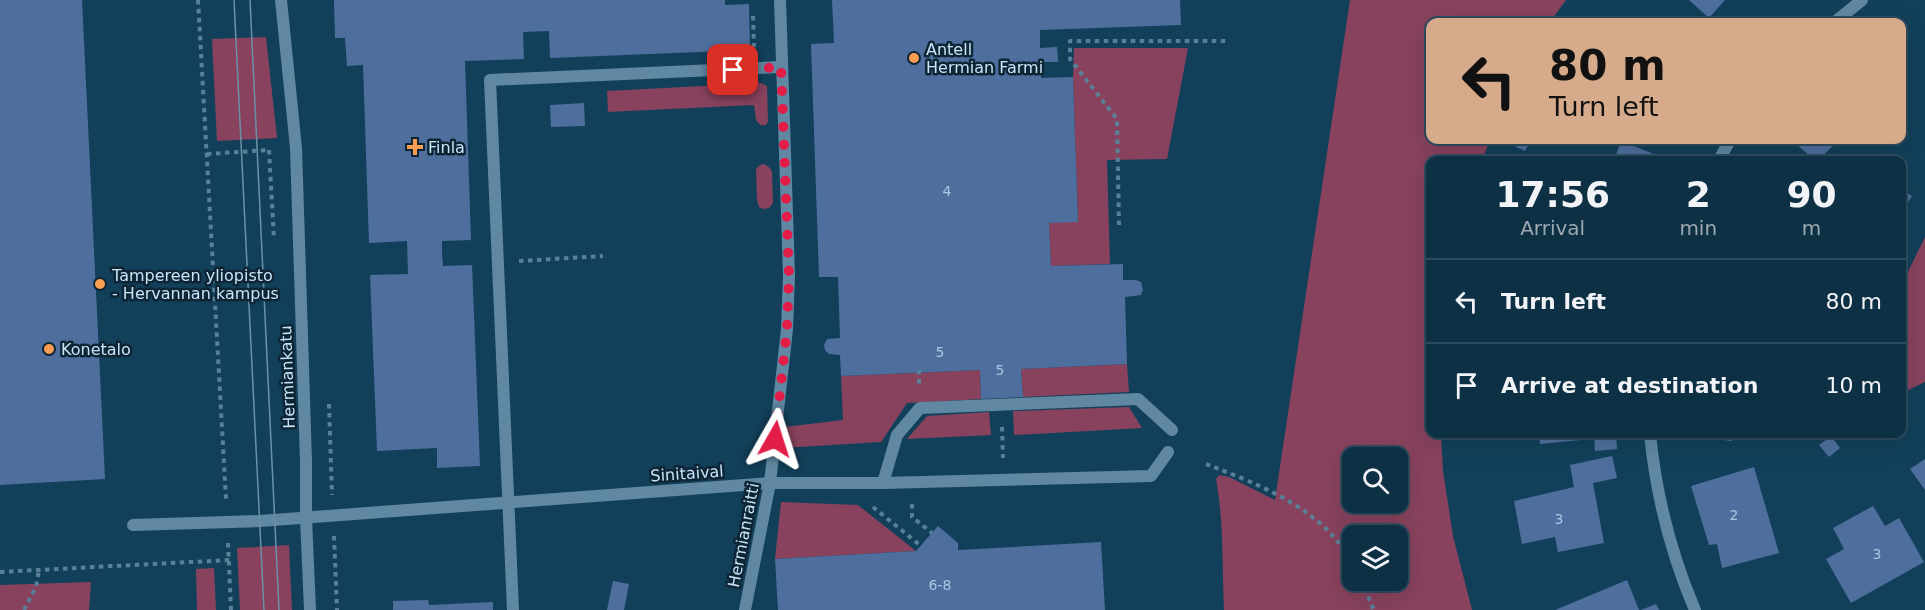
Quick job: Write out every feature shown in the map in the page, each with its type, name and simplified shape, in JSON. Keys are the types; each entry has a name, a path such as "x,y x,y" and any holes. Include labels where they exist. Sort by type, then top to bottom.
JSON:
{"street":[{"name":"Hermiankatu","path":"281,0 296,148 310,610"},
{"name":"Hermianraitti","path":"745,610 770,483 788,318 789,275 780,0"},
{"path":"1840,18 1862,0"},
{"path":"513,610 490,80 781,67"},
{"path":"883,483 897,435 920,408 1138,399 1172,430"},
{"path":"1650,438 1654,472 1664,521 1695,610"},
{"name":"Sinitaival","path":"133,525 306,518 770,483 883,483 1151,476 1168,452"}],"path":[{"path":"198,0 226,468 226,523 231,610"},
{"path":"753,16 755,69"},
{"path":"1119,225 1117,119 1070,59 1070,41 1229,41"},
{"path":"207,154 273,150"},
{"path":"498,262 603,256"},
{"path":"1206,464 1265,487 1311,516 1330,532 1342,549"},
{"path":"843,483 921,546"},
{"path":"912,517 932,533"},
{"path":"0,572 228,560"},
{"path":"24,610 36,587 39,570"},
{"path":"1366,591 1374,610"}],"shaded area":[{"path":"1350,0 1566,0 1553,18 1426,18 1426,144 1488,144 1484,156 1426,156 1426,438 1441,438 1443,471 1453,536 1472,610 1224,610 1222,528 1216,479 1219,475 1229,477 1275,500"},
{"path":"266,37 277,138 217,141 212,39"},
{"path":"1074,48 1188,48 1167,159 1107,160 1110,264 1051,266 1049,223 1078,221"},
{"path":"761,83 767,86 768,121 766,125 760,125 756,120 754,105 608,112 607,91"},
{"path":"764,164 772,172 773,203 769,208 764,209 759,207 757,200 756,169"},
{"path":"1925,237 1925,382 1906,391 1906,276"},
{"path":"1127,364 1129,392 1023,397 1021,369"},
{"path":"980,370 981,399 907,403 881,442 783,448 784,427 843,420 841,376"},
{"path":"1129,407 1142,428 1014,435 1013,411"},
{"path":"989,412 991,435 907,439 927,416"},
{"path":"781,502 858,505 916,551 775,559"},
{"path":"289,545 292,610 240,610 237,548"},
{"path":"214,568 216,610 197,610 196,569"},
{"path":"91,582 89,610 0,610 0,585"}],"building":[{"name":"Konetalo","path":"0,0 82,0 105,479 0,485"},
{"path":"334,0 725,0 725,5 749,4 750,50 550,58 549,31 523,32 524,59 465,61 471,240 442,241 442,253 443,266 472,265 480,466 437,468 437,448 377,451 370,275 408,274 407,241 369,243 363,65 347,66 345,38 335,38"},
{"path":"832,0 1180,0 1181,25 1040,30 1040,48 1057,47 1058,62 1041,62 1041,78 1073,77 1078,222 1049,223 1051,266 1123,264 1123,280 1141,282 1143,290 1141,295 1125,297 1127,364 1021,369 1023,397 981,399 980,370 841,376 840,355 829,354 824,345 827,339 840,338 838,277 819,277 811,44 834,43"},
{"path":"1689,0 1725,0 1709,18"},
{"path":"584,103 585,126 551,127 550,105"},
{"path":"1510,144 1529,144 1525,151"},
{"path":"1620,144 1629,144 1659,156 1615,156"},
{"path":"1796,144 1835,144 1822,156 1810,156"},
{"path":"1906,192 1912,196 1906,206"},
{"path":"1539,438 1591,438 1591,439 1540,444"},
{"path":"1594,438 1616,438 1617,449 1595,451"},
{"path":"1706,438 1732,438 1732,441"},
{"path":"1828,438 1832,438 1840,448 1829,457 1819,445"},
{"path":"1612,456 1617,478 1593,483 1604,543 1558,552 1555,537 1522,544 1514,501 1574,487 1570,465"},
{"path":"1925,459 1925,490 1910,469"},
{"path":"1754,467 1779,553 1722,568 1717,544 1709,545 1691,486"},
{"path":"1873,506 1885,526 1899,518 1924,562 1851,603 1826,559 1844,549 1833,528"},
{"path":"938,526 958,543 958,550 1101,542 1105,610 778,610 775,559 916,551"},
{"path":"1627,580 1639,610 1555,610"},
{"path":"613,581 629,584 624,610 607,610"},
{"path":"428,600 429,605 493,602 493,610 393,610 393,601"},
{"path":"1656,604 1659,610 1641,610"}],"tram line":[{"path":"234,0 264,610"},
{"path":"250,0 279,610"}],"place":[{"name":"Antell Hermian Farmi","path":"914,58"},
{"name":"Finla","path":"415,147"},
{"name":"Tampereen yliopisto - Hervannan kampus","path":"100,284"},
{"name":"Konetalo","path":"49,349"}],"route":[{"path":"733,70 781,67 789,275 787,329 775,439"}]}
